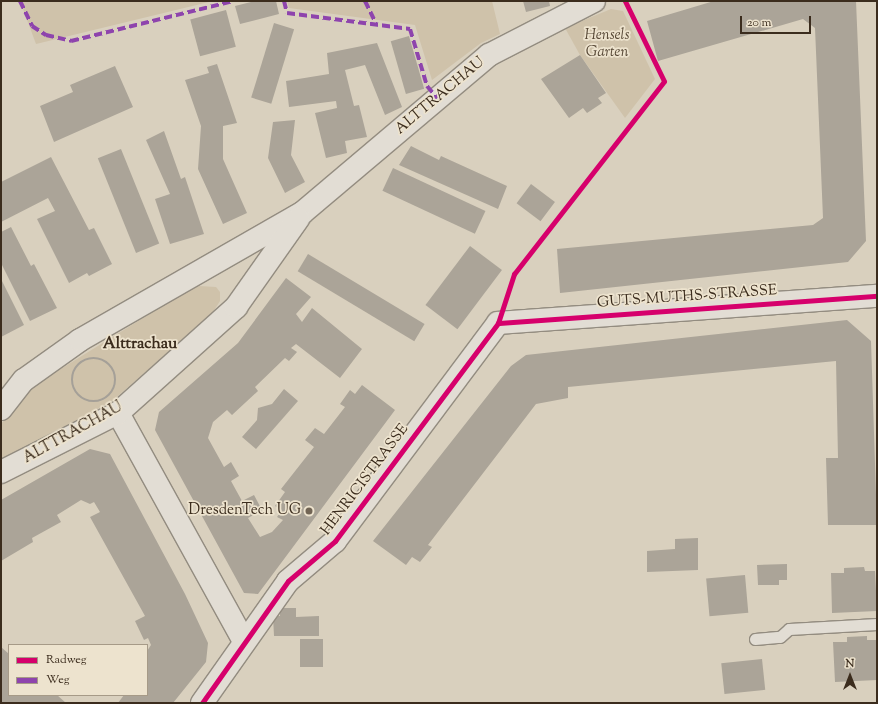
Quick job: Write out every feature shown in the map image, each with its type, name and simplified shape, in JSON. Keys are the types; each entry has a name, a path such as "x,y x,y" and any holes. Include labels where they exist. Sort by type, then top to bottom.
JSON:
{"street":[{"name":"ALTTRACHAU","path":"1,409 24,380 80,340 302,213 489,55 594,1"},
{"name":"ALTTRACHAU","path":"1,472 118,413 236,306 302,213"},
{"name":"GUTS-MUTHS-STRASSE","path":"498,323 877,296"},
{"name":"HENRICISTRASSE","path":"202,703 244,641 288,581 335,541 498,323"},
{"path":"118,413 244,641"}],"lane":[{"path":"755,639 780,637 789,629 877,624"}],"path":[{"path":"90,358 98,358 112,366 117,381 110,395 102,401 92,402 78,395 72,384 72,376 80,363 90,358"}],"green space":[{"path":"20,1 213,1 36,44"},
{"path":"287,1 492,1 500,34 481,43 432,80 415,25 289,8"},
{"name":"Hensels Garten","path":"611,9 623,11 655,79 625,118 580,55 565,28"},
{"path":"199,286 216,287 220,292 220,301 211,315 112,401 1,462 1,424 30,388 190,289"}],"building":[{"path":"255,1 276,1 279,14 240,24 235,6"},
{"path":"523,1 549,1 550,6 526,12"},
{"path":"714,1 856,1 866,241 848,262 560,293 557,249 813,225 823,218 815,28 803,19 658,61 647,21"},
{"path":"226,10 236,47 200,56 190,20"},
{"path":"274,23 294,29 271,104 251,98"},
{"path":"409,36 424,89 406,94 391,41"},
{"path":"377,43 402,107 385,115 365,65 345,70 354,106 359,105 367,137 345,141 347,153 326,158 315,113 337,108 336,101 289,107 286,81 329,74 327,53"},
{"path":"580,55 606,93 598,98 602,103 587,113 583,108 569,118 541,79"},
{"path":"217,64 237,123 223,126 223,159 247,213 223,224 198,169 201,126 185,80 209,73 207,67"},
{"path":"115,66 133,107 54,142 40,106 73,92 70,85"},
{"path":"295,120 291,155 305,182 285,193 268,158 273,122"},
{"path":"164,131 181,179 185,177 204,234 170,244 155,199 170,194 146,140"},
{"path":"411,146 439,160 441,156 507,186 498,209 399,165"},
{"path":"121,149 159,244 136,253 98,158"},
{"path":"51,157 89,230 94,228 112,264 89,276 87,273 69,283 37,219 55,211 48,198 1,222 1,182"},
{"path":"393,168 485,211 475,234 382,191"},
{"path":"531,184 555,202 541,221 517,203"},
{"path":"11,227 31,266 34,264 57,308 30,321 1,263 1,232"},
{"path":"470,246 502,270 457,329 425,305"},
{"path":"308,254 425,324 414,341 298,271"},
{"path":"286,278 311,297 296,314 302,322 312,308 362,349 340,378 296,344 291,348 297,352 289,361 285,358 255,387 258,391 232,415 227,410 213,422 208,438 224,467 231,462 239,476 231,481 242,501 254,495 262,510 248,518 260,537 272,532 283,520 277,517 282,510 275,506 285,492 281,489 314,447 305,440 315,428 324,434 345,407 340,404 350,390 355,394 362,385 395,410 258,594 244,593 155,430 159,412 238,343"},
{"path":"1,279 24,325 1,337"},
{"path":"847,320 871,341 877,525 828,525 826,458 838,458 836,361 568,387 568,398 536,404 428,545 432,547 420,562 412,557 406,565 373,541 511,366 526,355"},
{"path":"284,389 298,401 256,449 242,437 257,420 258,408 272,404"},
{"path":"90,449 110,454 185,594 208,643 206,662 173,703 118,703 123,696 148,696 148,650 151,645 148,638 144,640 135,621 145,616 90,517 100,512 94,502 90,504 81,500 57,515 61,522 32,538 33,542 1,561 1,500"},
{"path":"698,538 698,570 647,572 647,551 675,549 675,539"},
{"path":"787,564 787,580 779,580 779,585 758,585 757,565"},
{"path":"864,567 865,571 875,571 877,611 832,613 831,573 844,573 844,568"},
{"path":"745,575 748,613 709,616 706,578"},
{"path":"280,608 296,608 296,617 319,616 319,636 274,636 273,616 280,616"},
{"path":"867,636 867,640 877,640 877,680 835,682 833,642 847,642 847,637"},
{"path":"300,639 323,639 323,667 300,667"},
{"path":"1,647 8,653 8,696 58,696 66,703 1,703"},
{"path":"762,659 765,690 724,694 721,663"}],"marked path":[{"path":"20,1 32,26 46,35 71,41 234,1"},
{"path":"284,1 287,13 410,29 427,86 437,98"},
{"path":"365,1 376,24"}],"cycle path":[{"path":"202,703 288,581 335,541 498,323 514,274 664,81 625,1"},
{"path":"498,323 877,296"}],"place":[{"name":"DresdenTech UG","path":"309,511"}],"district":[{"name":"Alttrachau","path":"140,345"}]}
